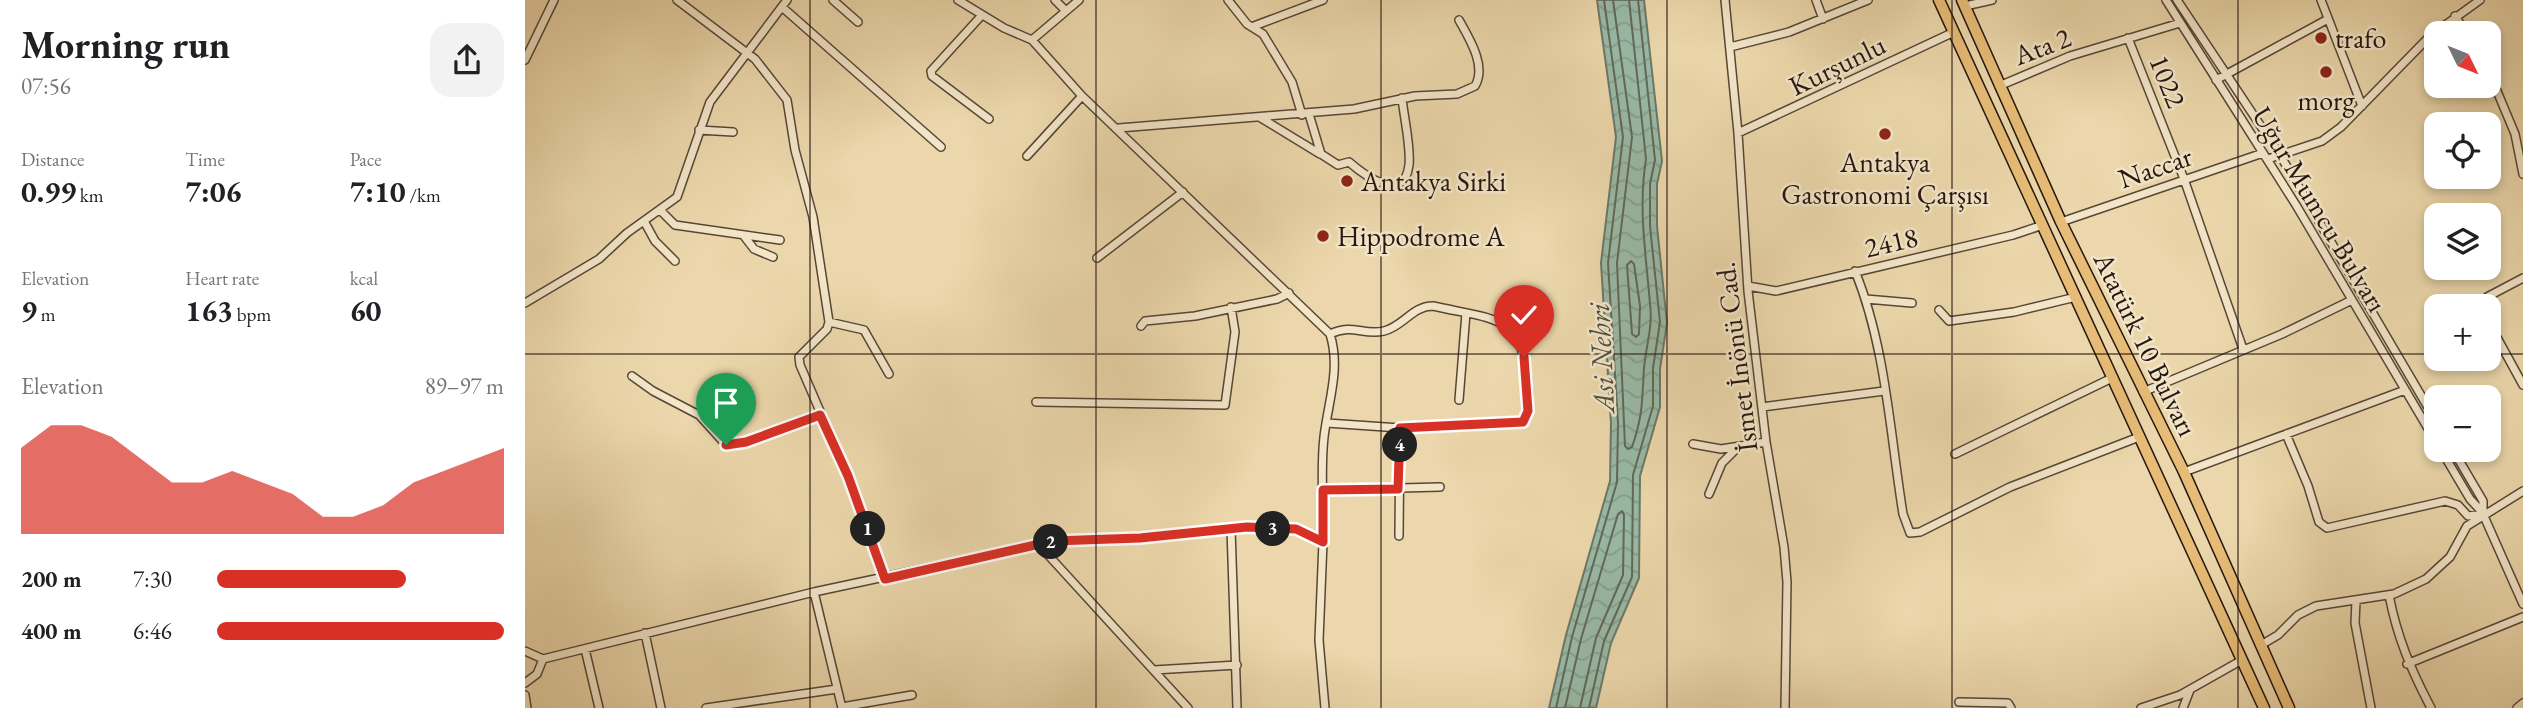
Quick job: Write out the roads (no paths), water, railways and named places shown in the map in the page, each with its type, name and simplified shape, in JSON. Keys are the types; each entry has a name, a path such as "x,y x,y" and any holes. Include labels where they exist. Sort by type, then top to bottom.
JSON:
{"highway":[{"name":"Atatürk 10 Bulvarı","path":"1939,0 2264,708"},
{"name":"Atatürk 10 Bulvarı","path":"1963,3 2061,222 2184,472 2289,708"}],"street":[{"path":"525,60 527,49 554,0"},
{"path":"677,0 762,66 787,100 795,150 813,217 829,322 827,329 799,357 820,415 848,476 885,579"},
{"path":"833,0 858,22"},
{"path":"958,0 1032,40 1082,96 1119,128 1329,334 1335,351 1335,375 1327,423 1319,640 1325,708"},
{"path":"1055,0 1066,10"},
{"path":"1032,40 1079,0"},
{"path":"1228,0 1247,24 1263,34 1292,82 1321,154"},
{"path":"1254,26 1323,0"},
{"name":"İsmet İnönü Cad.","path":"1725,0 1738,134 1748,286 1766,442 1787,582 1785,708"},
{"path":"1816,0 1823,19"},
{"path":"1730,47 1823,19 1868,0"},
{"path":"1963,3 1992,0"},
{"name":"Uğur Mumcu Bulvarı","path":"2166,0 2265,156 2424,422"},
{"name":"Uğur Mumcu Bulvarı","path":"2177,0 2280,155 2424,401"},
{"path":"2321,0 2362,106"},
{"name":"Naccar","path":"2061,222 2184,179 2265,156 2280,155 2322,141 2341,127 2407,58 2455,16 2480,0"},
{"path":"525,303 599,259 677,197 710,102 784,4 941,147"},
{"path":"982,15 931,71 932,76 989,119"},
{"path":"2455,16 2458,21"},
{"path":"2216,80 2328,19"},
{"path":"1119,128 1355,109 1402,98 1462,93 1477,83 1479,74 1475,53 1459,20"},
{"name":"Ata 2","path":"1999,86 2128,38 2181,23"},
{"name":"Kurşunlu","path":"1738,134 1954,32"},
{"name":"1022","path":"2128,38 2184,179 2243,349"},
{"path":"1027,156 1082,96"},
{"path":"2501,96 2519,133 2523,174"},
{"path":"1261,117 1338,165 1349,162 1370,180 1388,186 1401,181 1409,167 1402,98"},
{"path":"699,130 733,132"},
{"path":"1097,258 1183,192"},
{"path":"660,210 675,225 780,240"},
{"path":"644,221 655,241 675,261"},
{"name":"2418","path":"1748,286 1776,291 2013,235 2043,225"},
{"path":"744,236 754,249 773,257"},
{"path":"1855,271 1866,299 1881,357 1905,525 1910,533 1920,532 2055,467 2139,437"},
{"path":"2493,294 2523,278"},
{"path":"1141,326 1146,321 1277,299 1289,293"},
{"path":"1939,310 1949,321 2014,312 2076,297"},
{"path":"1866,299 1912,303"},
{"path":"2143,392 2352,300"},
{"path":"1327,423 1400,428 1521,424 1525,419 1528,387 1519,340 1504,323 1466,313 1421,306 1383,332 1350,327 1329,334"},
{"path":"1036,402 1225,405 1235,332 1231,307"},
{"path":"1459,400 1466,313"},
{"path":"829,322 864,330 889,374"},
{"path":"2501,345 2523,384"},
{"path":"632,376 653,391 699,415 726,445 746,442 820,415"},
{"path":"1955,454 2112,378"},
{"path":"2184,472 2405,390"},
{"path":"1762,407 1884,391"},
{"path":"1399,536 1400,428"},
{"path":"2286,434 2308,486 2319,522 2327,528 2445,501 2458,505 2468,516 2483,514"},
{"path":"1693,444 1721,449 1766,442"},
{"path":"1709,494 1722,464 1738,446"},
{"path":"2448,462 2470,499 2483,514 2523,604"},
{"path":"2460,462 2483,501 2483,514"},
{"path":"1323,490 1440,487"},
{"path":"2261,645 2278,635 2298,615 2316,606 2389,595 2425,579 2439,569 2459,545 2467,526 2523,491"},
{"path":"525,651 543,659 814,592 885,579 1053,541 1140,538 1231,529 1296,529 1323,542"},
{"path":"1231,529 1237,708"},
{"path":"1039,545 1188,708"},
{"path":"814,592 842,708 912,695"},
{"path":"2389,595 2396,634 2407,664 2431,708"},
{"path":"2356,601 2355,624 2371,708"},
{"path":"2407,664 2523,617"},
{"path":"645,633 660,708"},
{"path":"585,649 599,708"},
{"path":"525,683 537,674 543,659"},
{"path":"2141,708 2190,689 2242,660"},
{"path":"1154,670 1237,666"},
{"path":"706,708 837,689"},
{"path":"2183,708 2190,689"},
{"path":"525,695 527,708"},
{"path":"1959,702 1998,701 2008,703 2011,708"},
{"path":"2517,708 2523,703"}],"water":[{"path":"1597,0 1644,0 1662,161 1657,184 1657,226 1667,323 1660,369 1660,407 1640,476 1639,578 1611,643 1596,708 1549,708 1566,635 1610,481 1611,424 1601,263 1616,137"}],"place":[{"name":"trafo","path":"2321,38"},
{"name":"morg","path":"2326,72"},
{"name":"Antakya Gastronomi Çarşısı","path":"1885,134"},
{"name":"Antakya Sirki","path":"1347,181"},
{"name":"Hippodrome A","path":"1323,236"}],"water label":[{"name":"Asi Nehri","path":"1601,358"}]}
